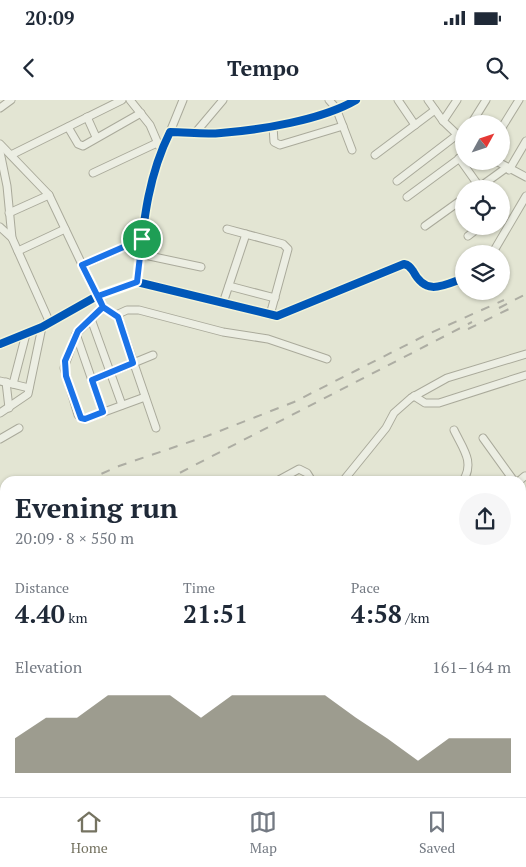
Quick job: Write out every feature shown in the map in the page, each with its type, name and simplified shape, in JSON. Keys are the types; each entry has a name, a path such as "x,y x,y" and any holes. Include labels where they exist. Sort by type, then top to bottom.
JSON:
{"street":[{"path":"0,108 11,100"},
{"path":"11,155 122,100"},
{"path":"130,100 150,125 161,151"},
{"path":"137,282 148,193 161,151 183,100"},
{"path":"196,132 223,100"},
{"path":"329,100 336,108 352,150"},
{"path":"170,132 219,134 297,122 356,100"},
{"path":"398,100 416,125"},
{"path":"428,100 444,121 455,131"},
{"path":"444,121 456,100"},
{"path":"477,115 486,100"},
{"path":"510,115 519,100"},
{"path":"375,155 435,110"},
{"path":"68,127 80,146 141,113"},
{"path":"87,117 96,137"},
{"path":"273,126 274,142 280,145 342,126"},
{"path":"397,181 455,141"},
{"path":"510,165 526,141"},
{"path":"93,173 157,143"},
{"path":"0,144 48,195 103,307 116,315 156,428"},
{"path":"0,152 7,186 12,238 50,322"},
{"path":"407,197 455,162"},
{"path":"491,180 506,170"},
{"path":"510,170 526,176"},
{"path":"9,212 48,195"},
{"path":"497,245 526,196"},
{"path":"426,226 455,205"},
{"path":"0,227 12,238"},
{"path":"18,251 65,229"},
{"path":"227,229 283,244 288,249 270,315"},
{"path":"223,304 246,234"},
{"path":"82,265 142,239"},
{"path":"140,254 202,267"},
{"path":"0,344 42,327 98,296 137,282 270,315 283,314 404,264 410,267 418,282 426,287 444,286 455,282"},
{"path":"229,286 275,298"},
{"path":"103,307 76,334 64,368 78,415 85,419 145,397"},
{"path":"116,315 127,310 139,310 223,332 268,340 327,360"},
{"path":"91,319 122,405"},
{"path":"0,413 26,397 42,327"},
{"path":"9,408 4,382 26,334"},
{"path":"76,334 103,412"},
{"path":"347,476 393,416 414,396 447,378 526,354"},
{"path":"92,380 110,371 153,355"},
{"path":"414,396 425,403 439,403 526,375"},
{"path":"4,382 29,388"},
{"path":"0,439 19,428"},
{"path":"454,430 469,464 466,476"},
{"path":"484,438 511,476"},
{"path":"286,476 299,469 309,476"}],"railway":[{"path":"499,308 526,294"},
{"path":"96,476 294,402 426,335 504,300"},
{"path":"468,329 509,309"},
{"path":"174,476 472,322"}],"cycle path":[{"path":"0,344 42,327 97,296 137,282 144,224 151,187 162,150 170,132 215,134 272,127 326,113 356,100"},
{"path":"137,282 277,316 404,264 410,267 423,284 435,287 455,281"}],"route":[{"path":"142,239 82,265 103,307 118,317 133,363 92,380 103,412 85,419 81,418 78,415 66,376 65,361 78,331 103,307 98,296 137,282 142,239"}]}
